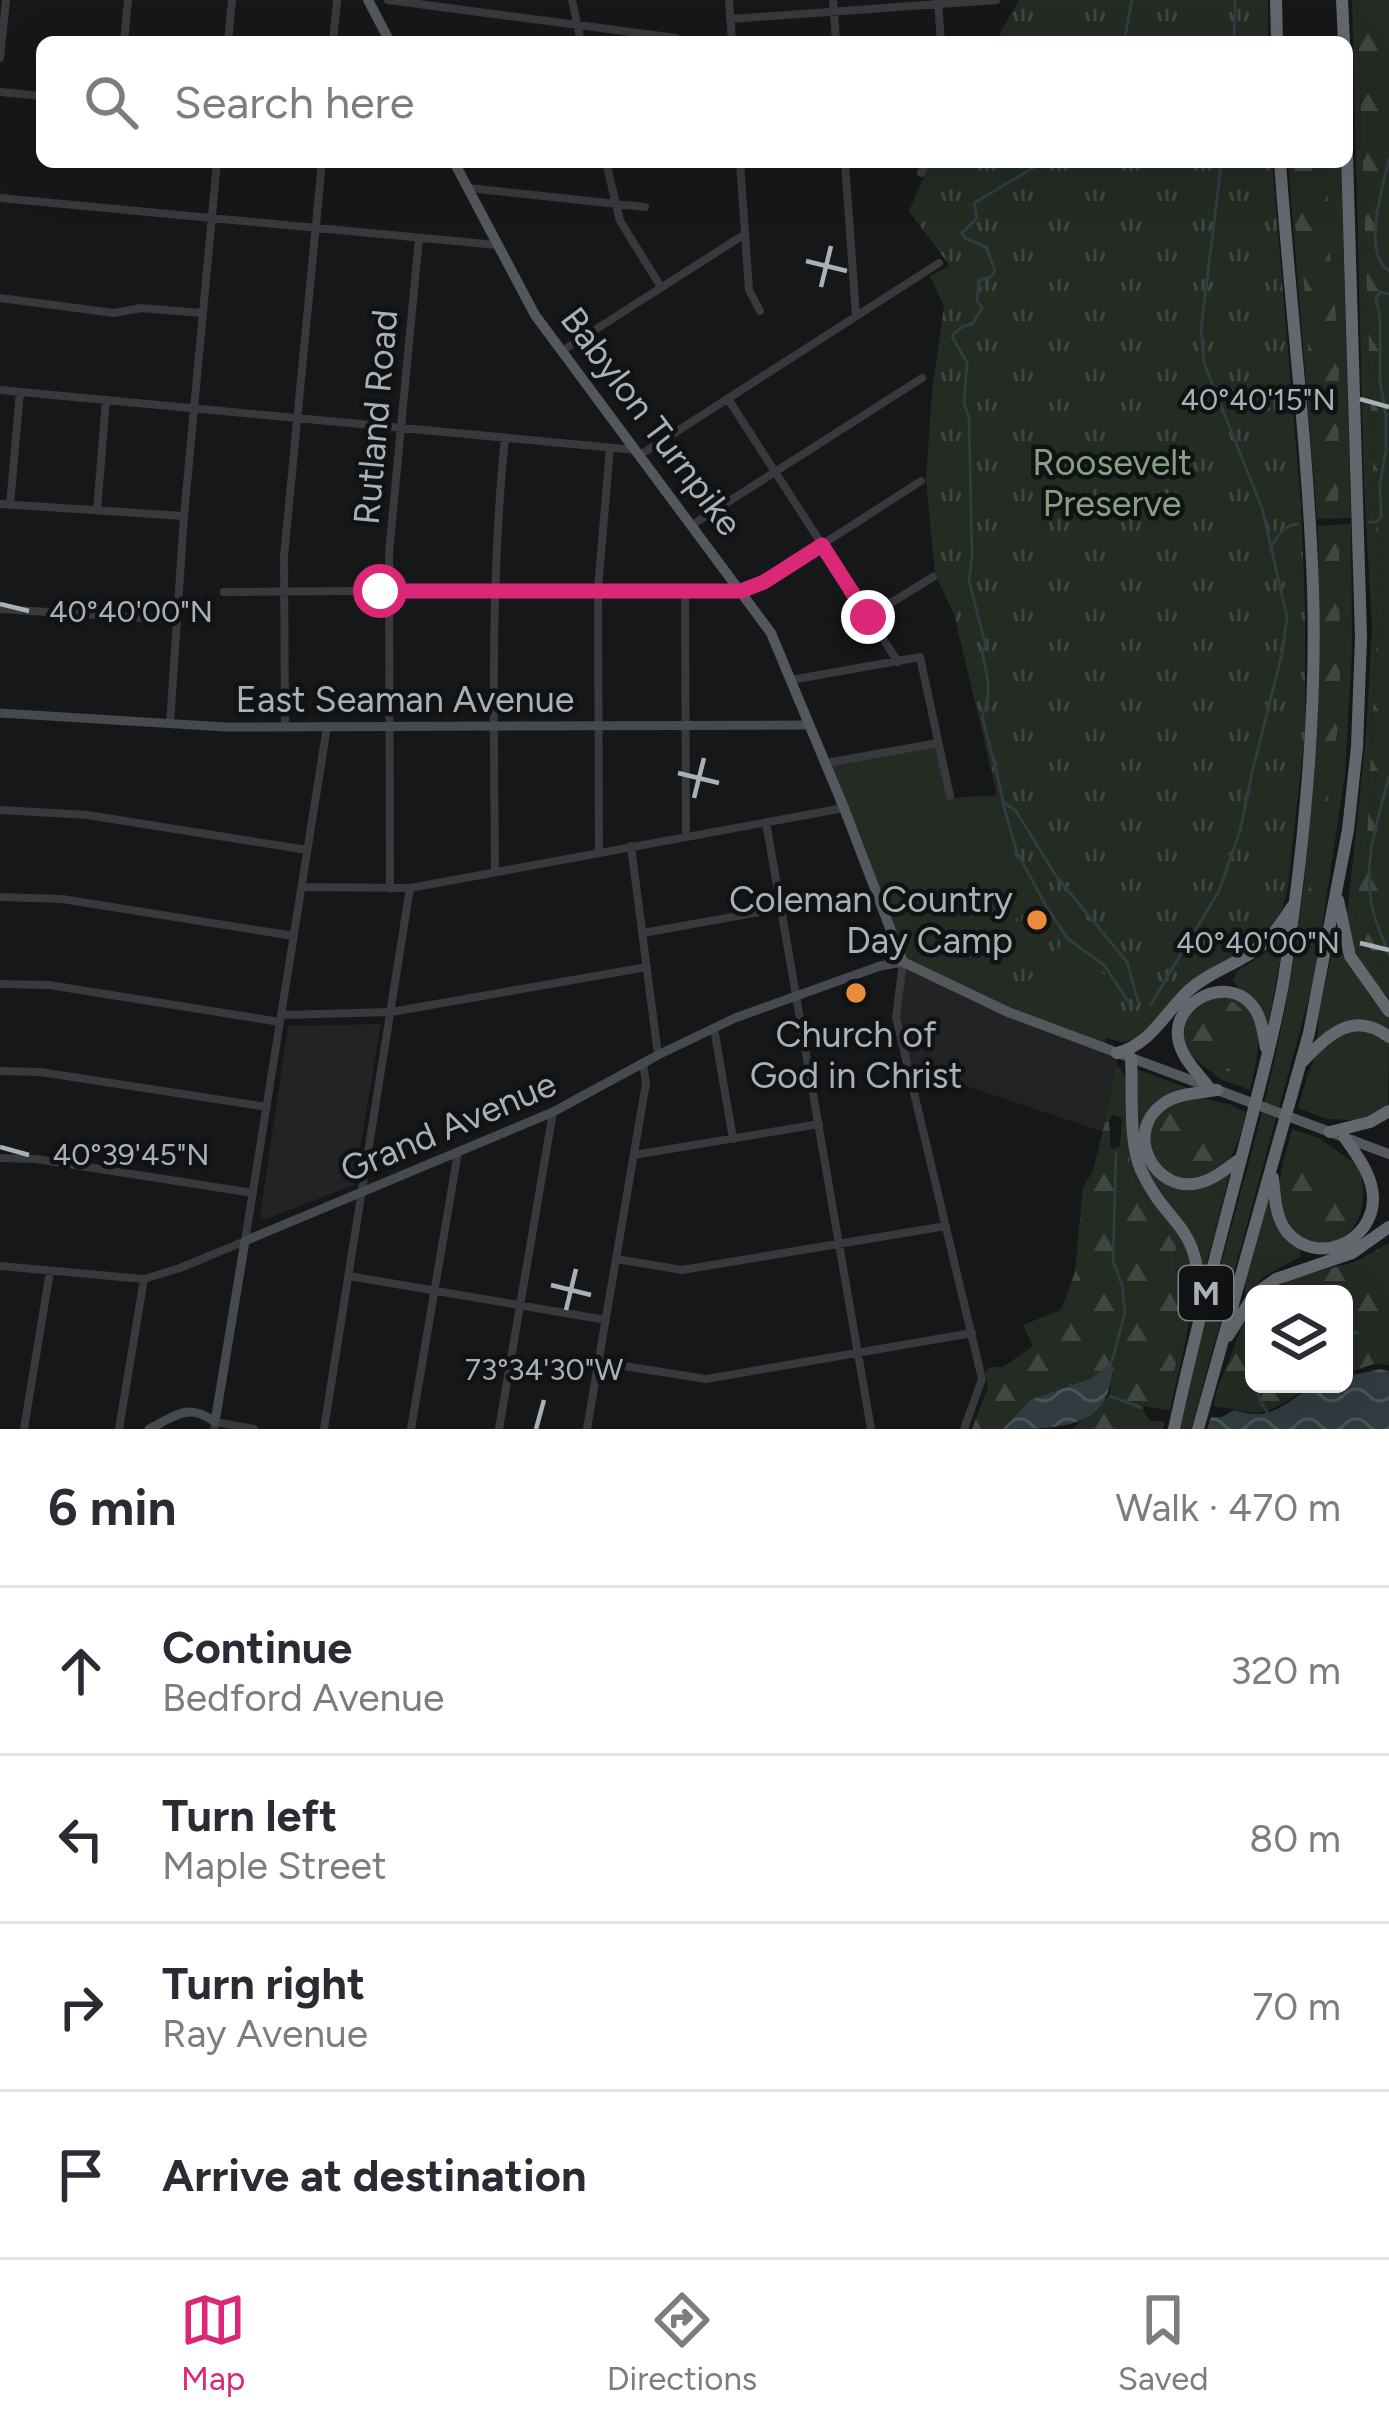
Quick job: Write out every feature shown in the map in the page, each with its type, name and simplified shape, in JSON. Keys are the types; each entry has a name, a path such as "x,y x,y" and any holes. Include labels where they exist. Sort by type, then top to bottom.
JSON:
{"highway":[{"path":"1276,0 1277,36"},
{"path":"1342,0 1344,36"},
{"name":"M","path":"1174,1429 1283,980 1311,727 1313,590 1280,168"},
{"name":"M","path":"1198,1429 1302,1063 1348,830 1361,669 1347,168"},
{"path":"1337,896 1350,956 1389,1011"},
{"path":"1195,1332 1197,1261 1192,1244 1148,1184 1136,1158 1124,1056 1186,993 1267,942 1293,906"},
{"path":"1235,993 1229,979 1238,961"},
{"path":"1218,1090 1182,1051 1178,1036 1182,1016 1197,998 1235,993 1249,1000 1260,1018 1267,1054"},
{"path":"1302,1063 1330,1034 1344,1027 1367,1026 1389,1037"},
{"path":"1218,1090 1174,1098 1154,1111 1144,1139 1148,1158 1164,1177 1187,1184 1212,1179 1241,1159"},
{"path":"1324,1130 1370,1122 1389,1112"},
{"path":"1272,1172 1280,1221 1288,1234 1302,1245 1343,1245 1362,1231 1373,1202 1370,1182 1346,1138"},
{"path":"1268,1285 1352,1253 1389,1227"},
{"path":"1290,1274 1304,1257 1302,1245"},
{"path":"1221,1347 1245,1310"}],"main road":[{"path":"368,0 387,36"},
{"name":"Babylon Turnpike","path":"457,168 536,315 771,633 903,962"},
{"path":"903,962 1008,1012 1389,1154"}],"street":[{"path":"0,58 6,0"},
{"path":"125,36 128,0"},
{"path":"229,36 232,0"},
{"path":"334,36 338,0"},
{"path":"388,0 661,36"},
{"path":"572,0 580,36"},
{"path":"729,0 731,36"},
{"path":"730,19 834,6 996,0"},
{"path":"938,2 941,36"},
{"path":"834,6 836,36"},
{"path":"0,92 36,95"},
{"path":"170,724 216,168"},
{"path":"285,727 284,556 321,168"},
{"path":"607,168 620,221 661,287"},
{"path":"740,168 749,290 760,311"},
{"path":"845,168 856,316"},
{"path":"921,172 923,168"},
{"path":"468,188 645,207"},
{"path":"0,198 497,244"},
{"path":"562,351 745,233"},
{"name":"Rutland Road","path":"390,889 389,553 419,238"},
{"path":"0,390 638,453 939,263"},
{"path":"0,298 114,313 142,308 202,313"},
{"path":"692,525 922,378"},
{"path":"20,392 5,505 184,516"},
{"path":"728,399 898,662"},
{"path":"97,510 106,400"},
{"path":"495,871 494,591 505,438"},
{"path":"599,852 598,589 610,448"},
{"path":"224,592 741,591 764,582 921,481"},
{"path":"868,617 933,577"},
{"path":"685,590 686,837"},
{"path":"0,609 177,620"},
{"path":"791,680 920,657 950,796"},
{"name":"East Seaman Avenue","path":"0,713 285,727 810,725"},
{"path":"214,1425 327,727"},
{"path":"826,763 938,743"},
{"path":"302,887 410,888 844,808"},
{"path":"0,810 87,814 308,850"},
{"path":"766,822 871,1429"},
{"path":"632,846 658,1055"},
{"path":"324,1429 410,888"},
{"path":"0,897 62,899 294,936"},
{"path":"643,933 782,908"},
{"path":"903,962 896,1017 982,1379 964,1429"},
{"name":"Grand Avenue","path":"0,1266 144,1279 180,1268 553,1112 714,1028 797,994 903,962"},
{"path":"0,984 50,985 281,1018 391,1012 647,967"},
{"path":"714,1028 733,1138"},
{"path":"587,1429 646,1083 643,1064"},
{"path":"0,1071 40,1072 266,1107"},
{"path":"500,1429 553,1112"},
{"path":"634,1155 819,1124"},
{"path":"411,1429 458,1152"},
{"path":"0,1158 36,1159 253,1193"},
{"path":"616,1259 682,1270 946,1226"},
{"path":"24,1429 50,1270"},
{"path":"349,1276 606,1320"},
{"path":"119,1429 144,1279"},
{"path":"599,1362 706,1379 972,1333"},
{"path":"149,1429 219,1396"},
{"path":"187,1411 203,1414 214,1425 254,1429"}],"shaded area":[{"path":"903,963 1118,1055 1103,1132 910,1067 898,1017"},
{"path":"381,1024 354,1185 264,1220 260,1216 288,1026"}],"green space":[{"path":"1019,0 1268,0 1268,36 998,36"},
{"path":"1352,0 1357,0 1379,578 1366,856 1354,909 1356,925 1389,980 1389,999 1357,955 1346,924 1372,627"},
{"path":"1357,0 1389,0 1389,980 1356,925 1354,909 1366,856 1379,578"},
{"name":"Roosevelt Preserve","path":"927,168 1273,168 1305,610 1305,732 1288,886 1282,910 1267,935 1147,1032 1113,1024 1122,1001 1112,982 1067,941 1015,855 997,795 954,614 935,575 926,479 944,306 930,276 950,266 909,211"},
{"path":"1273,168 1305,610 1294,829 1282,910 1201,975 1141,1039 1107,1038 1102,1049 903,963 827,764 937,745 949,798 997,795 1013,847"},
{"path":"1288,168 1341,168 1351,518 1317,519"},
{"path":"1295,168 1328,168 1328,236 1339,347 1338,517 1319,518 1303,269 1294,219"},
{"path":"1351,524 1352,652 1345,775 1314,980 1191,1429 1180,1429 1273,1066 1294,954 1314,771 1318,526"},
{"path":"1319,528 1339,528 1340,712 1302,962 1320,764"},
{"path":"991,897 1004,926 1035,908 1062,944 1012,999 973,978 972,965 1004,927 979,936 967,907"},
{"path":"1339,920 1362,981 1389,1017 1389,1032 1372,1023 1317,1041 1319,1013"},
{"path":"1282,925 1267,1032 1233,980 1237,971 1265,953"},
{"path":"1213,995 1232,998 1254,1015 1258,1042 1250,1090 1220,1079 1191,1060 1183,1043 1186,1014"},
{"path":"1233,1002 1242,1010 1243,1027 1208,1043 1206,1056 1230,1069 1233,1079 1199,1059 1186,1023 1194,1011"},
{"path":"1361,1028 1389,1041 1388,1107 1353,1123 1298,1108 1316,1056 1333,1039"},
{"path":"1116,1064 1128,1084 1133,1161 1179,1228 1191,1256 1189,1323 1170,1411 1165,1410 1183,1333 1176,1246 1138,1189 1125,1143 1120,1146 1122,1118 1112,1115 1105,1122"},
{"path":"1136,1069 1193,1090 1154,1106 1141,1145 1176,1186 1231,1169 1202,1281 1200,1250 1144,1171 1138,1149"},
{"path":"1197,1097 1246,1112 1230,1158 1212,1175 1193,1180 1175,1177 1160,1166 1150,1151 1147,1134 1152,1118 1168,1104"},
{"path":"1202,1102 1224,1110 1218,1119 1229,1141 1210,1170 1177,1170 1154,1145 1156,1135 1169,1114"},
{"path":"1105,1122 1109,1122 1111,1149 1123,1145 1124,1139 1138,1189 1176,1246 1183,1333 1165,1410 1139,1405 1150,1421 1165,1421 1162,1429 1072,1429 1110,1395 1112,1362 1092,1378 1030,1400 1003,1429 972,1429 988,1387 985,1372 1003,1367 1033,1346 1023,1325 1061,1310 1075,1272 1083,1187 1093,1171"},
{"path":"1292,1129 1357,1160 1363,1192 1359,1216 1348,1233 1333,1242 1316,1244 1299,1238 1286,1225 1279,1194"},
{"path":"1312,1162 1344,1182 1354,1200 1352,1215 1342,1226 1310,1230 1296,1220 1287,1202 1288,1172"},
{"path":"1271,1188 1301,1250 1300,1257 1257,1285 1245,1283"},
{"path":"1389,1243 1389,1365 1353,1371 1353,1285 1281,1285 1355,1262"},
{"path":"1245,1321 1245,1393 1301,1393 1257,1413 1213,1406"}],"water":[{"path":"1112,1361 1104,1400 1081,1421 1003,1429 1030,1400 1092,1378"},
{"path":"1389,1371 1389,1429 1207,1429 1211,1417 1234,1410 1262,1414 1304,1393 1353,1393 1353,1375"}],"waterway":[{"path":"1125,36 1132,0"},
{"path":"1234,36 1235,0"},
{"path":"1389,159 1375,235 1376,250 1389,271"},
{"path":"1033,168 974,203 977,218 962,233 986,247 995,270 991,277 979,280 977,301 982,308 972,324 952,336 967,363 969,581 986,647 982,652 988,685 982,716 1003,802 1016,811 1056,876 1127,962 1138,1001"},
{"path":"1151,1004 1219,891 1240,831 1287,617 1262,508 1204,363 1201,329 1221,168"},
{"path":"1369,522 1381,517 1386,450 1376,298 1380,292 1389,294"},
{"path":"1270,549 1284,529 1298,524"},
{"path":"1389,777 1369,876 1374,916 1389,955"},
{"path":"1003,804 1017,852 1046,906 1068,939 1104,965 1130,1004"},
{"path":"1112,1361 1125,1312 1113,1261 1116,1153"},
{"path":"1353,1333 1358,1332"},
{"path":"1259,1393 1269,1414"},
{"path":"1110,1396 1142,1408"}],"place":[{"name":"Coleman Country Day Camp","path":"1037,920"},
{"name":"Church of God in Christ","path":"856,993"}],"route":[{"path":"380,591 741,591 822,545 868,617"}]}
